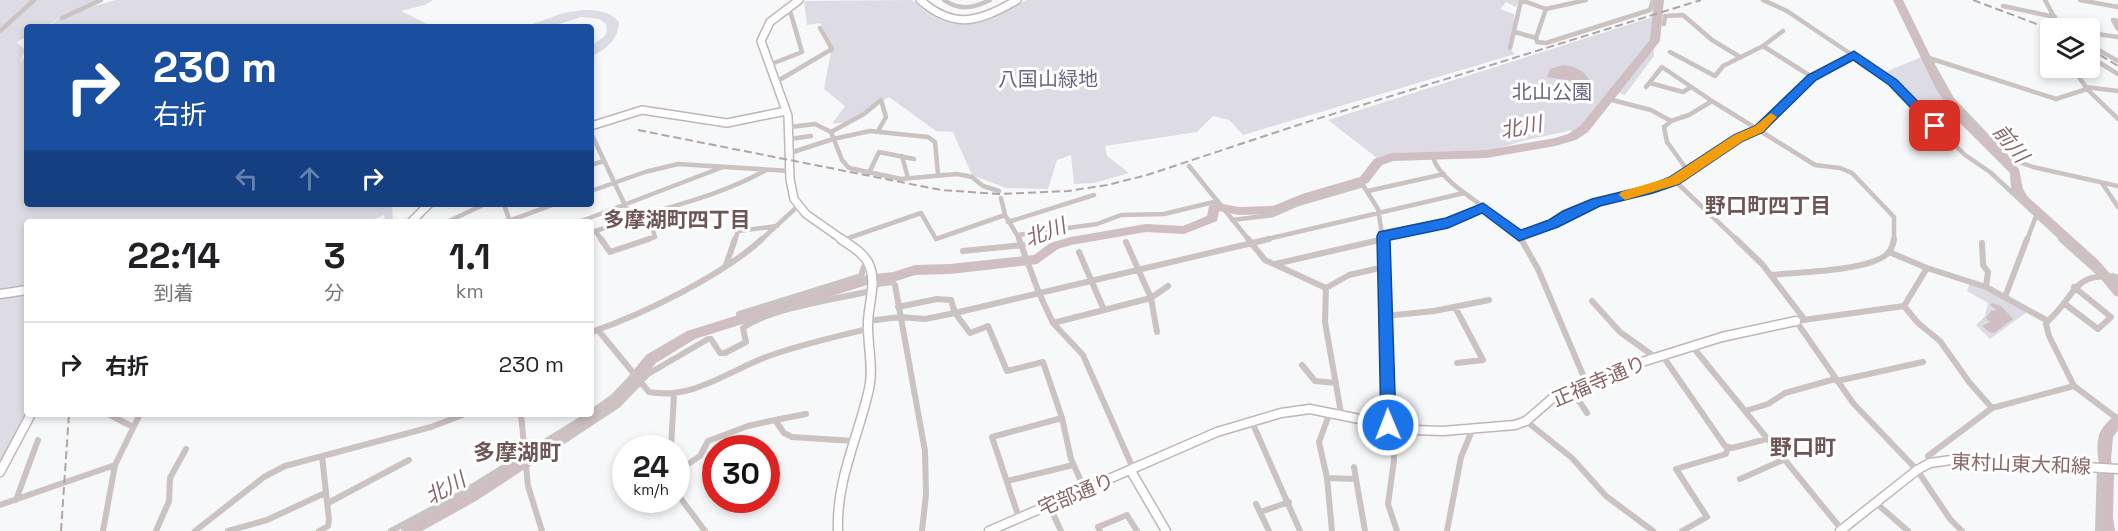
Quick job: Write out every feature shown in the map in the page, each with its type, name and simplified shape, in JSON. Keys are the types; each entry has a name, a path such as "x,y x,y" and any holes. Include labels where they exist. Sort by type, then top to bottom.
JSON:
{"street":[{"path":"0,32 34,0"},
{"path":"62,18 101,0"},
{"path":"798,0 769,22 761,35 761,45 776,82 790,127 790,171 798,206 869,262 871,284 868,325 870,382 837,500 838,531"},
{"path":"920,0 932,12 948,19 965,21 982,19 995,14 1017,0"},
{"path":"946,1 951,6 965,8 979,6 990,0"},
{"path":"1510,48 1521,0 1546,9 1586,0"},
{"path":"1515,32 1536,38 1537,42 1546,43 1650,10 1653,0"},
{"path":"1763,0 1787,11 1854,54 1893,83 1965,155 1990,172 2100,273 2115,276 2118,284"},
{"path":"2045,0 2055,18"},
{"path":"2080,0 2118,6"},
{"path":"2002,6 2055,18"},
{"path":"1536,38 1546,9"},
{"path":"769,65 802,52 791,14 783,10"},
{"path":"1664,24 1665,16 1674,13 1688,17 1696,23 1704,35 1740,57"},
{"path":"2118,21 2113,20 2118,29"},
{"path":"776,82 832,49 820,28"},
{"path":"1670,52 1715,76 1723,66 1763,46 1783,31"},
{"path":"2100,34 2118,37"},
{"path":"1763,46 1812,77"},
{"path":"2100,51 2118,61"},
{"path":"1519,236 1553,224 1597,202 1653,189 1674,180 1739,138 1759,129 1812,77 1854,54"},
{"path":"2118,92 2086,88 2065,98 2056,99 1929,58 1946,90 1970,120 2008,158 2033,167 2118,186"},
{"path":"2100,63 2118,74"},
{"path":"1691,87 1683,92 1648,85 1662,68 1815,165 1846,170 1857,177 1894,217 1894,242 1889,252 1872,263 1771,275"},
{"path":"2080,78 2086,88 2118,118"},
{"path":"831,132 864,114 881,100 886,117 878,131"},
{"path":"1612,100 1650,110 1671,121"},
{"path":"1688,171 1677,159 1664,135 1664,127 1671,121 1689,115 1713,101"},
{"path":"594,125 642,110 727,123 744,122 786,111"},
{"path":"1935,126 1970,120"},
{"path":"790,127 815,123 831,132 842,160 849,168 901,179 938,174 972,177 983,186 999,191"},
{"path":"790,153 833,139 878,131 928,137 934,140 938,174"},
{"path":"790,139 811,136"},
{"path":"594,142 632,220"},
{"path":"869,173 879,152 914,159"},
{"path":"902,156 908,178"},
{"path":"1433,157 1435,165 1464,193 1519,236 1538,269 1586,382"},
{"path":"594,164 604,160"},
{"path":"594,190 669,166 688,164 790,171"},
{"path":"587,219 726,166"},
{"path":"1189,166 1265,260 1326,288"},
{"path":"594,232 713,196 738,186 767,169"},
{"path":"1368,191 1444,174"},
{"path":"1674,180 1762,264 1853,403 1917,470 1950,519 1962,531"},
{"path":"2102,183 2118,207"},
{"path":"1231,218 1273,215 1298,204 1363,185 1380,212 1394,460 1388,504 1397,531"},
{"path":"598,330 649,392 674,395 692,390 753,362 868,325 900,317 925,319 955,313 1464,193"},
{"path":"1008,222 1094,195"},
{"path":"1001,198 1005,215 1023,245 1039,293 1053,323 1083,355 1132,466 1131,471 1166,531"},
{"path":"1018,235 1097,224 1121,215 1164,214 1220,203"},
{"path":"594,331 688,288 754,249 798,206"},
{"path":"414,219 426,207"},
{"path":"453,219 479,207"},
{"path":"517,219 547,207"},
{"path":"1273,265 1448,223 1483,207"},
{"path":"842,241 921,213 936,239 1005,215"},
{"path":"594,233 610,252 656,237 649,215"},
{"path":"2005,297 2036,216"},
{"path":"726,265 738,231 778,226"},
{"path":"1126,242 1151,298 1157,332"},
{"path":"1982,243 1983,265 1988,272 1986,287"},
{"path":"963,251 1023,245"},
{"path":"1079,252 1104,310"},
{"path":"1889,252 1927,268 1986,287 2048,321"},
{"path":"739,314 861,276 864,267 869,262"},
{"path":"1326,288 1348,275 1384,267"},
{"path":"1904,306 1927,268"},
{"path":"2100,273 2085,279 2074,287 2065,304 2046,324 2049,336 2074,386 2116,418"},
{"path":"594,412 637,378 708,339 711,339 723,354 744,343 747,340 743,328 747,322 871,284 892,282 926,451 926,494 922,531"},
{"path":"1053,323 1151,298 1168,286"},
{"path":"2065,304 2098,329 2110,317 2074,287"},
{"path":"1326,288 1325,322 1341,413"},
{"path":"0,294 24,290"},
{"path":"898,307 937,299 951,300 955,313 970,333 988,326 1007,371 1044,362 1062,418 1073,465 1086,490"},
{"path":"1385,316 1489,300"},
{"path":"1592,301 1620,332 1658,356 1725,446 1732,448 1767,439"},
{"path":"1801,321 1904,306"},
{"path":"1904,306 1918,323 1940,341 1969,382 1992,408"},
{"path":"1455,307 1483,360 1457,363"},
{"name":"正福寺通り","path":"1526,421 1555,396 1586,382 1658,356 1722,337 1801,321"},
{"path":"1692,346 1841,530"},
{"path":"1745,411 1768,404 1785,393 1923,362"},
{"path":"1302,365 1315,381 1336,383"},
{"path":"526,465 618,405 637,378"},
{"path":"1930,463 1928,456 1992,408 2074,386"},
{"path":"1570,389 1587,413"},
{"path":"672,435 674,395"},
{"path":"1131,471 1217,432 1281,413 1310,410 1330,411 1391,426 1443,431 1515,425 1526,421 1572,458 1606,496 1653,531"},
{"path":"1330,411 1319,442 1327,478 1332,531"},
{"path":"690,463 700,456 708,441 748,426 806,414"},
{"path":"0,472 29,417"},
{"path":"114,417 133,427"},
{"path":"103,531 115,465 138,417"},
{"path":"521,417 528,486 542,531"},
{"path":"392,531 462,493 586,417"},
{"path":"195,531 264,477 291,464 449,418"},
{"path":"1019,518 992,437 1062,418"},
{"path":"775,420 784,433 792,437 854,441"},
{"path":"1252,422 1300,531"},
{"path":"1448,531 1461,457 1471,433 1469,428"},
{"path":"16,500 38,440"},
{"path":"1682,531 1707,517 1676,469 1726,454 1728,447"},
{"path":"156,531 169,501 170,478 186,449"},
{"path":"319,531 328,526 328,503 322,456"},
{"name":"東村山東大和線","path":"1841,530 1917,470 1930,463 1958,459 2108,468"},
{"path":"328,503 409,460"},
{"path":"1740,478 1783,460"},
{"path":"0,505 115,465"},
{"path":"1007,481 1073,465"},
{"path":"1354,467 1365,531"},
{"path":"2098,531 2108,468"},
{"name":"宅部通り","path":"989,531 1004,528 1019,518 1131,471"},
{"path":"1327,478 1356,478"},
{"path":"228,531 267,520 325,493"},
{"path":"1260,512 1289,502"},
{"path":"1876,503 1908,531"},
{"path":"1256,504 1269,531"},
{"path":"1049,505 1061,531"},
{"path":"690,511 705,531"},
{"path":"1100,531 1098,527 1127,515 1137,531"}],"green space":[{"path":"0,0 101,0 68,13 116,0 433,0 425,5 401,11 427,24 52,24 67,12 50,24 24,24 24,38 17,42 24,49 20,63 24,58 24,207 392,207 393,219 385,219 384,215 375,219 24,219 24,285 0,289"},
{"name":"八国山緑地","path":"912,0 940,20 954,24 968,24 996,16 1026,0 1519,0 1516,7 1506,2 1500,9 1514,14 1514,32 1508,47 1515,54 1243,135 1229,120 1213,116 1197,132 1105,146 1107,156 1129,173 1094,183 1074,184 1071,155 1057,160 1048,189 1006,188 972,175 953,132 936,131 889,97 847,122 832,124 845,106 824,89 832,46 820,23 807,25 804,1"},
{"path":"594,10 611,15 619,22 614,39 594,55 594,44 607,32 606,24 599,19 581,17 559,24 533,24 563,13"},
{"name":"北山公園","path":"1656,16 1654,56 1625,95 1610,90 1579,127 1573,130 1522,141 1494,150 1394,153 1377,158 1328,120"},
{"path":"1924,56 1951,104 1920,108 1883,73"},
{"path":"1970,282 2027,312 1990,339 1976,325 1985,316 1988,303 1967,291"},
{"path":"24,294 25,417 0,464 0,297"}],"shaded area":[{"path":"1563,65 1581,71 1589,80 1588,88 1579,82 1547,77 1550,69"},
{"path":"1992,303 2001,306 2013,319 1994,333 1982,326 1990,322 1986,318 1991,311 1997,310 1990,305"}],"waterway":[{"name":"北川","path":"594,416 617,401 651,359 691,335 867,280 893,277 915,270 950,269 1037,259 1054,246 1071,241 1146,228 1184,230 1213,218 1213,209 1218,207 1239,211 1274,210 1306,197 1364,180 1378,162 1392,157 1487,154 1572,137 1584,129 1655,41 1659,0"},
{"name":"前川","path":"1898,0 1940,87 1963,119 2015,172 2017,190 2024,200 2095,264 2118,292"},
{"name":"北川","path":"408,531 471,497 593,417"},
{"name":"前川","path":"2108,531 2107,475 2104,460 2106,435 2118,420"}],"railway":[{"path":"638,130 941,190 999,194 1068,191 1107,185 1147,175 1304,123 1701,0"},
{"path":"1973,0 2040,25"},
{"path":"2100,55 2118,66"},
{"path":"61,531 69,417"}],"slow traffic":[{"path":"1625,195 1653,189 1674,180 1739,138 1759,129 1771,117"}],"district":[{"name":"野口町四丁目","path":"1768,205"},
{"name":"多摩湖町四丁目","path":"677,219"},
{"name":"野口町","path":"1803,447"},
{"name":"多摩湖町","path":"517,452"}],"route":[{"path":"1388,425 1383,236 1448,223 1483,207 1519,236 1553,224 1597,202 1653,189 1674,180 1739,138 1759,129 1812,77 1854,54 1893,83 1935,126"}]}
